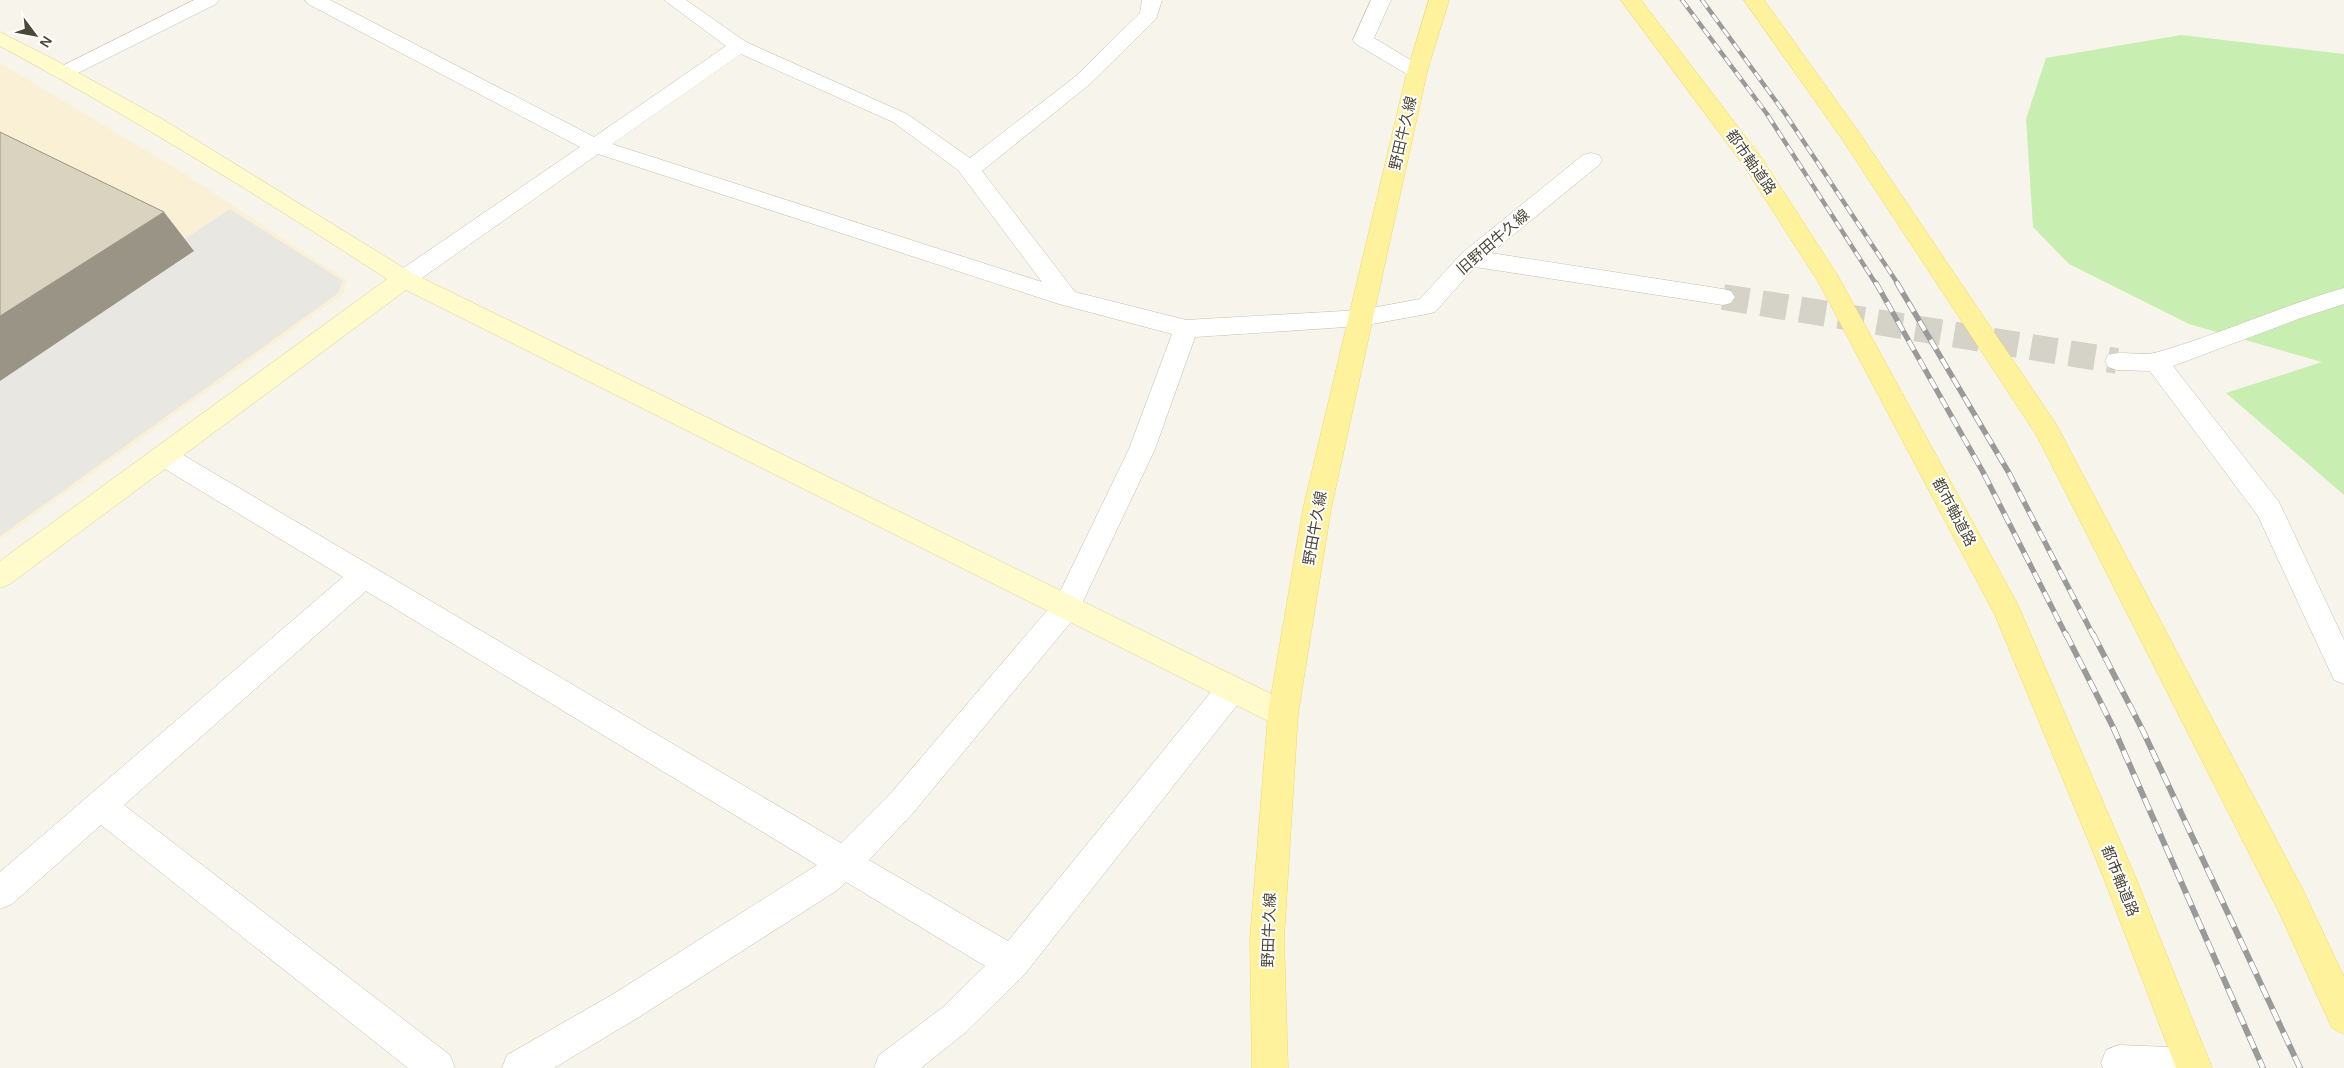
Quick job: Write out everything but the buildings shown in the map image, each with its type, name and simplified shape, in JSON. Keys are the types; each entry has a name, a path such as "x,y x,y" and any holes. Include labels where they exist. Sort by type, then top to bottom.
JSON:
{"main road":[{"name":"野田牛久線","path":"1270,1068 1267,938 1283,714 1317,509 1417,72 1439,0"},
{"name":"都市軸道路","path":"1631,0 1753,162 1830,282 2008,613 2119,876 2194,1067"},
{"path":"1754,0 1851,136 2047,431 2291,901 2344,1016"}],"street":[{"path":"65,72 210,0"},
{"name":"旧野田牛久線","path":"315,0 595,146 1067,298 1186,329 1361,318 1427,306 1470,258 1592,160"},
{"path":"674,0 739,46 900,118 970,169 1067,298"},
{"path":"970,169 1083,80 1149,15 1152,0"},
{"path":"1381,0 1363,40 1417,72"},
{"path":"0,38 65,72 285,203 404,279 1231,690 1283,714"},
{"path":"0,576 404,279 739,46"},
{"path":"1470,258 1723,298"},
{"path":"2117,360 2157,362 2293,312 2344,296"},
{"path":"520,1068 627,1005 824,880 845,862 902,803 1066,608 1142,449 1186,329"},
{"path":"2157,362 2269,510 2344,671"},
{"path":"164,456 845,862 1012,964"},
{"path":"0,893 365,575"},
{"path":"892,1068 954,1020 1012,964 1231,690"},
{"path":"100,805 437,1068"},
{"path":"2121,1068 2119,1063 2194,1067"}],"shaded area":[{"path":"0,63 177,169 347,280 343,294 0,540"},
{"path":"230,209 343,281 338,293 0,536 0,361"}],"green space":[{"path":"2181,35 2344,54 2344,495 2226,393 2322,362 2189,324 2069,264 2033,227 2026,119 2046,58"}],"tunnel":[{"path":"1723,297 2117,361"}],"railway":[{"path":"1682,0 1767,114 1876,284"},
{"path":"1702,0 1786,115 1898,284"},
{"path":"1876,283 1983,472 2066,635"},
{"path":"1897,283 2009,473 2093,635"},
{"path":"2066,634 2113,727 2263,1068"},
{"path":"2093,634 2143,731 2300,1068"}]}
